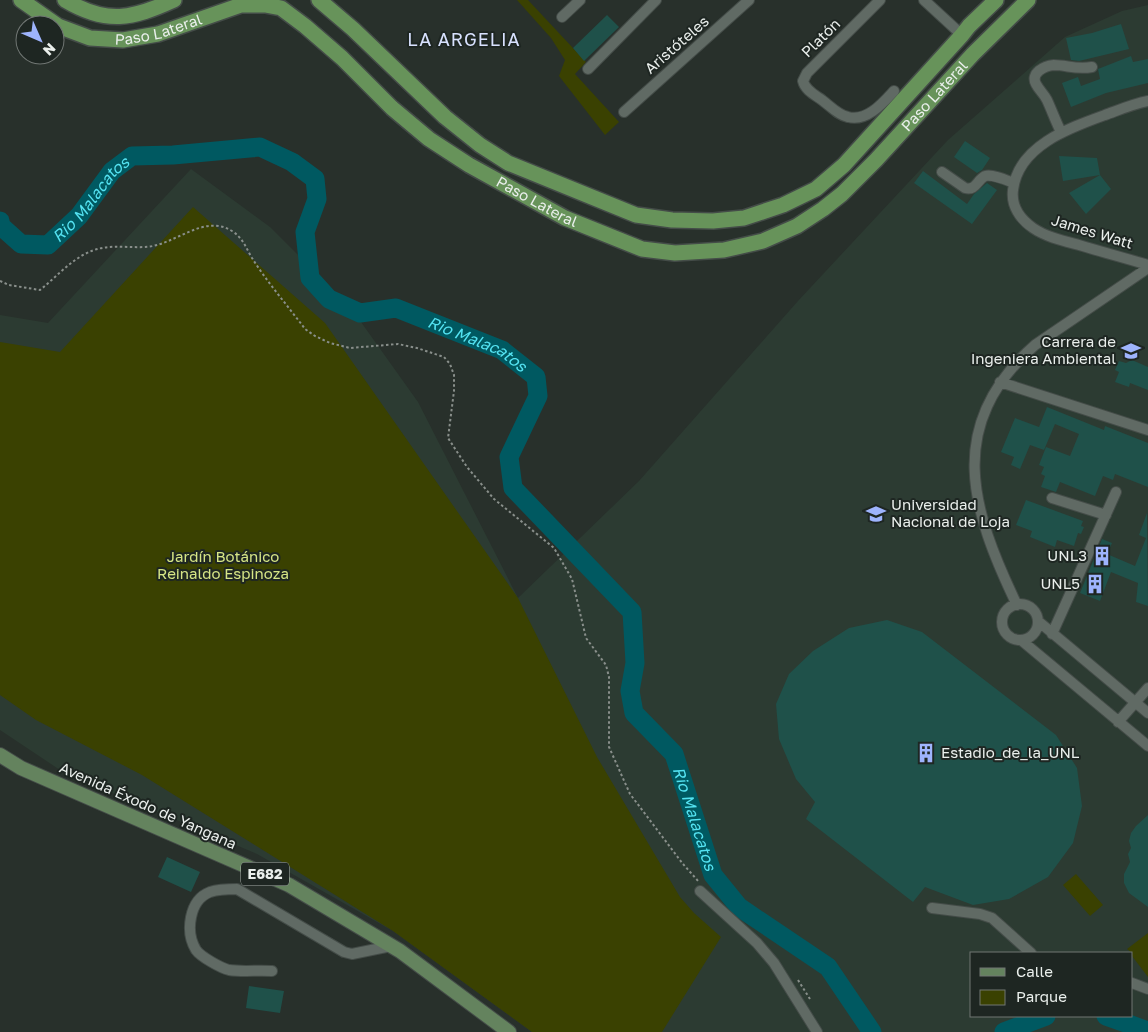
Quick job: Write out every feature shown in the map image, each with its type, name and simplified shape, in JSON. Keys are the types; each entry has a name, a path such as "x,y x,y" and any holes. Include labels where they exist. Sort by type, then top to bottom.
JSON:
{"highway":[{"name":"Paso Lateral","path":"21,0 58,26 90,38 124,40 158,34 241,5 265,5 281,8 335,52 392,108 430,140 469,165 565,218 642,249 675,253 724,250 763,241 797,226 822,210 842,194 876,160 973,54 1028,0"},
{"name":"Paso Lateral","path":"65,0 85,12 110,18 150,11 174,0"},
{"name":"Paso Lateral","path":"319,0 353,29 445,117 480,145 508,162 636,215 672,220 713,221 744,218 783,205 816,189 844,165 969,26 996,0"}],"main road":[{"name":"Avenida Éxodo de Yangana","path":"0,755 30,772 289,885 391,946 509,1032"}],"street":[{"path":"562,17 580,0"},
{"path":"588,69 656,0"},
{"name":"Aristóteles","path":"624,112 749,0"},
{"name":"Platón","path":"880,0 807,73 803,81 804,85 813,94 847,117 856,118 873,112 894,92"},
{"path":"924,0 962,35"},
{"path":"1061,132 1034,78 1037,72 1048,66 1092,67"},
{"path":"942,172 965,188 970,189 984,177 990,176 1014,182 1018,172 1038,147 1061,132 1148,101"},
{"name":"James Watt","path":"1014,182 1014,205 1019,216 1034,229 1055,238 1148,266"},
{"path":"1018,605 1004,577 982,519 976,492 974,454 990,400 1000,382 1018,360 1035,345 1148,266"},
{"path":"1000,382 1148,430"},
{"path":"1052,634 1116,492"},
{"path":"1052,498 1106,515"},
{"path":"1021,640 1025,640 1034,634 1038,621 1037,615 1029,607 1018,605 1012,607 1004,615 1003,627 1010,636 1021,640 1148,746"},
{"path":"1038,621 1148,713"},
{"path":"1118,722 1148,688"},
{"path":"701,888 757,943 774,963 817,1032"},
{"path":"272,971 229,970 208,960 196,950 190,932 191,916 196,903 209,893 224,889 237,889 344,952 352,954 391,946"},
{"path":"932,908 980,914 992,918 1030,952"},
{"path":"1133,983 1148,989"}],"path":[{"path":"0,281 40,290 70,263 87,252 115,245 150,246 209,225 223,227 246,244 252,258 305,329 315,336 330,343 350,348 398,344 432,352 444,357 450,364 454,374 454,391 448,438 466,467 494,499 554,548 572,578 586,638 606,665 609,677 609,747 630,794 701,888"},
{"path":"795,975 813,1004"}],"shaded area":[{"name":"Universidad Nacional de Loja","path":"1148,5 1148,1032 532,1032 393,931 257,854 63,772 0,730 0,315 48,323 191,169 270,227 351,308 418,402 518,598 639,481 798,301 948,140 1065,37 1122,11"}],"green space":[{"path":"517,0 528,0 586,62 575,74 619,122 605,135 559,76 565,60 551,38"},
{"name":"Jardín Botánico Reinaldo Espinoza","path":"193,207 325,323 518,598 597,757 680,897 694,913 721,937 662,1032 532,1032 393,931 142,775 36,720 0,695 0,342 60,352"},
{"path":"1076,874 1103,905 1090,916 1063,885"},
{"path":"1148,933 1148,977 1133,957 1133,952 1127,949"}],"building":[{"path":"607,15 619,27 584,61 573,48"},
{"path":"1121,24 1129,49 1079,61 1071,60 1066,38 1092,33"},
{"path":"1131,56 1133,62 1148,59 1148,83 1106,93 1071,107 1062,83 1078,77 1081,86 1100,79 1098,69"},
{"path":"965,141 990,158 982,170 977,173 954,157"},
{"path":"1059,156 1097,158 1100,175 1063,181"},
{"path":"923,171 967,204 974,194 987,183 997,190 972,224 914,183"},
{"path":"1100,175 1111,189 1086,214 1069,193"},
{"path":"1132,360 1148,367 1148,390 1130,383 1129,387 1115,382 1119,372 1115,370 1119,361 1126,363"},
{"path":"1047,407 1104,430 1105,426 1148,443 1148,487 1115,474 1113,480 1103,476 1095,496 1060,482 1056,492 1041,487 1045,476 1041,474 1044,467 1039,465 1046,447 1070,456 1079,434 1055,424 1044,450 1030,445 1020,469 1011,465 1014,457 1001,452 1015,418 1039,427"},
{"path":"1026,500 1083,521 1081,526 1084,527 1081,534 1078,533 1074,546 1057,540 1055,547 1030,537 1032,531 1016,525"},
{"path":"1147,513 1148,606 1136,602 1138,583 1111,572 1100,601 1080,593 1102,539 1112,543 1107,554 1135,566 1146,538 1139,535"},
{"name":"Estadio_de_la_UNL","path":"887,620 922,632 1056,735 1077,768 1082,806 1073,843 1048,877 1009,899 973,905 925,887 913,902 806,819 815,802 796,779 779,739 776,704 789,674 813,651 849,628"},
{"path":"1148,815 1148,907 1129,893 1124,883 1124,874 1130,862 1128,854 1131,848 1129,841 1131,833"},
{"path":"167,857 200,872 191,892 158,877"},
{"path":"249,986 284,991 280,1013 246,1008"}],"waterway":[{"name":"Rio Malacatos","path":"0,221 1,226 21,244 48,245 79,216 112,171 132,156 173,155 260,147 292,162 315,179 317,199 305,232 310,278 329,299 360,313 396,308 502,350 536,377 538,396 509,457 513,488 632,612 635,663 630,691 634,713 674,754 713,875 739,907 828,967 872,1032"},
{"name":"Rio Malacatos","path":"1004,1032 1043,1017"},
{"name":"Rio Malacatos","path":"1109,1017 1148,1031"}],"place":[{"name":"Carrera de Ingeniera Ambiental","path":"1131,351"},
{"name":"Universidad Nacional de Loja","path":"876,514"},
{"name":"UNL3","path":"1102,556"},
{"name":"UNL5","path":"1095,584"},
{"name":"Estadio_de_la_UNL","path":"926,753"}],"district":[{"name":"LA ARGELIA","path":"464,40"}]}
